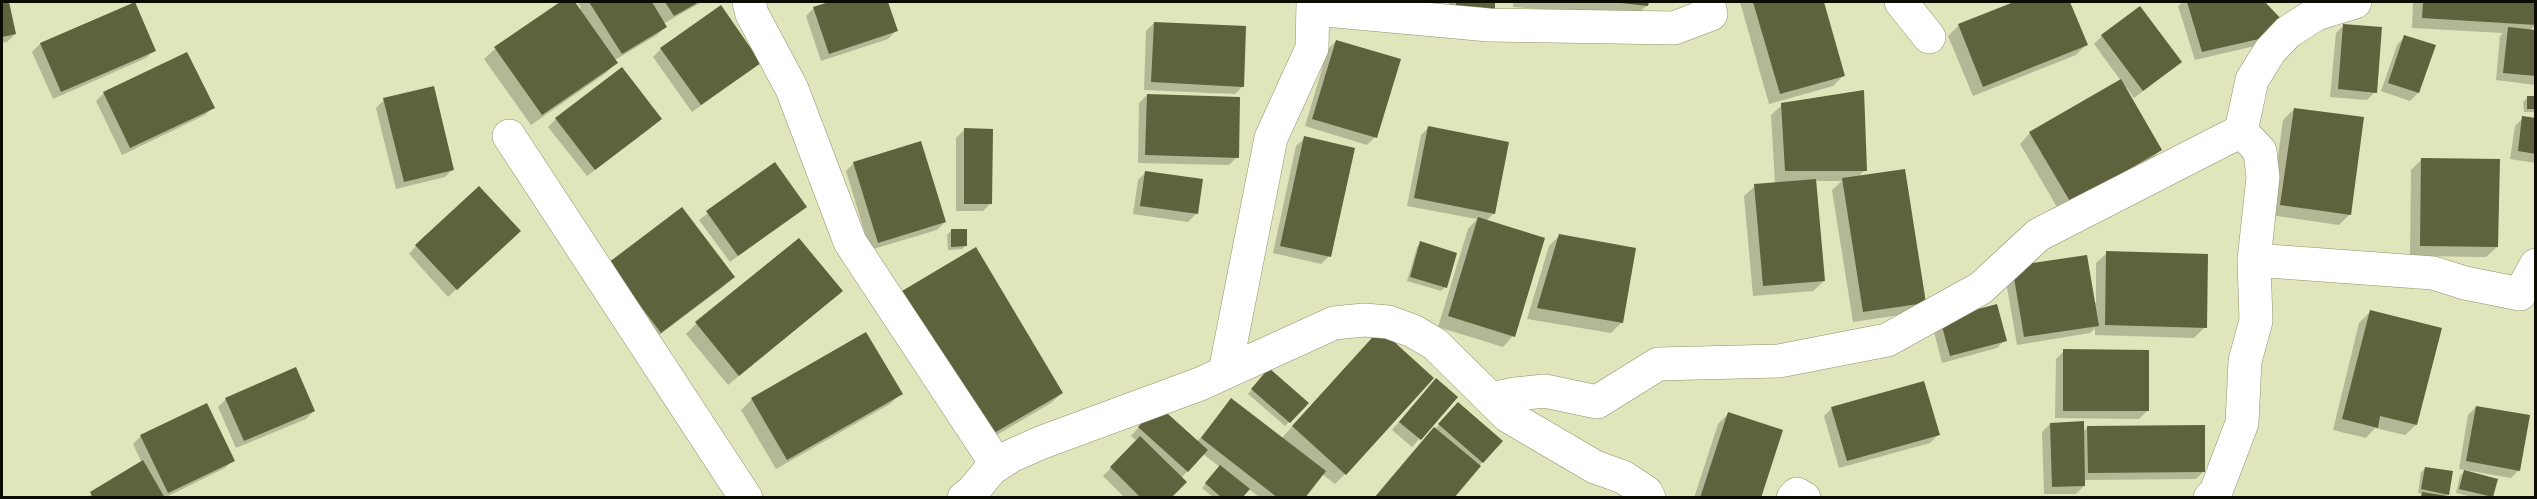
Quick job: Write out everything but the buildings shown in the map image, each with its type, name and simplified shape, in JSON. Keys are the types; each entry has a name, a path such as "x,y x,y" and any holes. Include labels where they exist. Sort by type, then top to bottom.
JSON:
{"street":[{"path":"749,2 792,89 850,242 997,465"},
{"path":"1225,372 1271,138 1312,48 1314,5 1489,25 1674,28 1711,14 1708,2"},
{"path":"1901,2 1929,37"},
{"path":"2241,132 2252,80 2270,51 2288,32 2316,14 2355,2"},
{"path":"2210,498 2215,494 2242,423 2246,361 2256,321 2254,260 2263,177 2260,151 2241,132"},
{"path":"1491,399 1515,393 1545,391 1597,402 1658,364 1779,361 1887,340 1981,288 2038,235 2241,132"},
{"path":"508,136 746,498"},
{"path":"2254,260 2433,273 2465,283 2528,296 2535,265"},
{"path":"964,498 997,465 1040,443 1200,384 1334,323 1376,321 1388,322 1413,331 1435,344 1508,416 1595,466 1623,477 1646,492 1649,498"},
{"path":"1793,498 1797,494 1804,498"}]}
